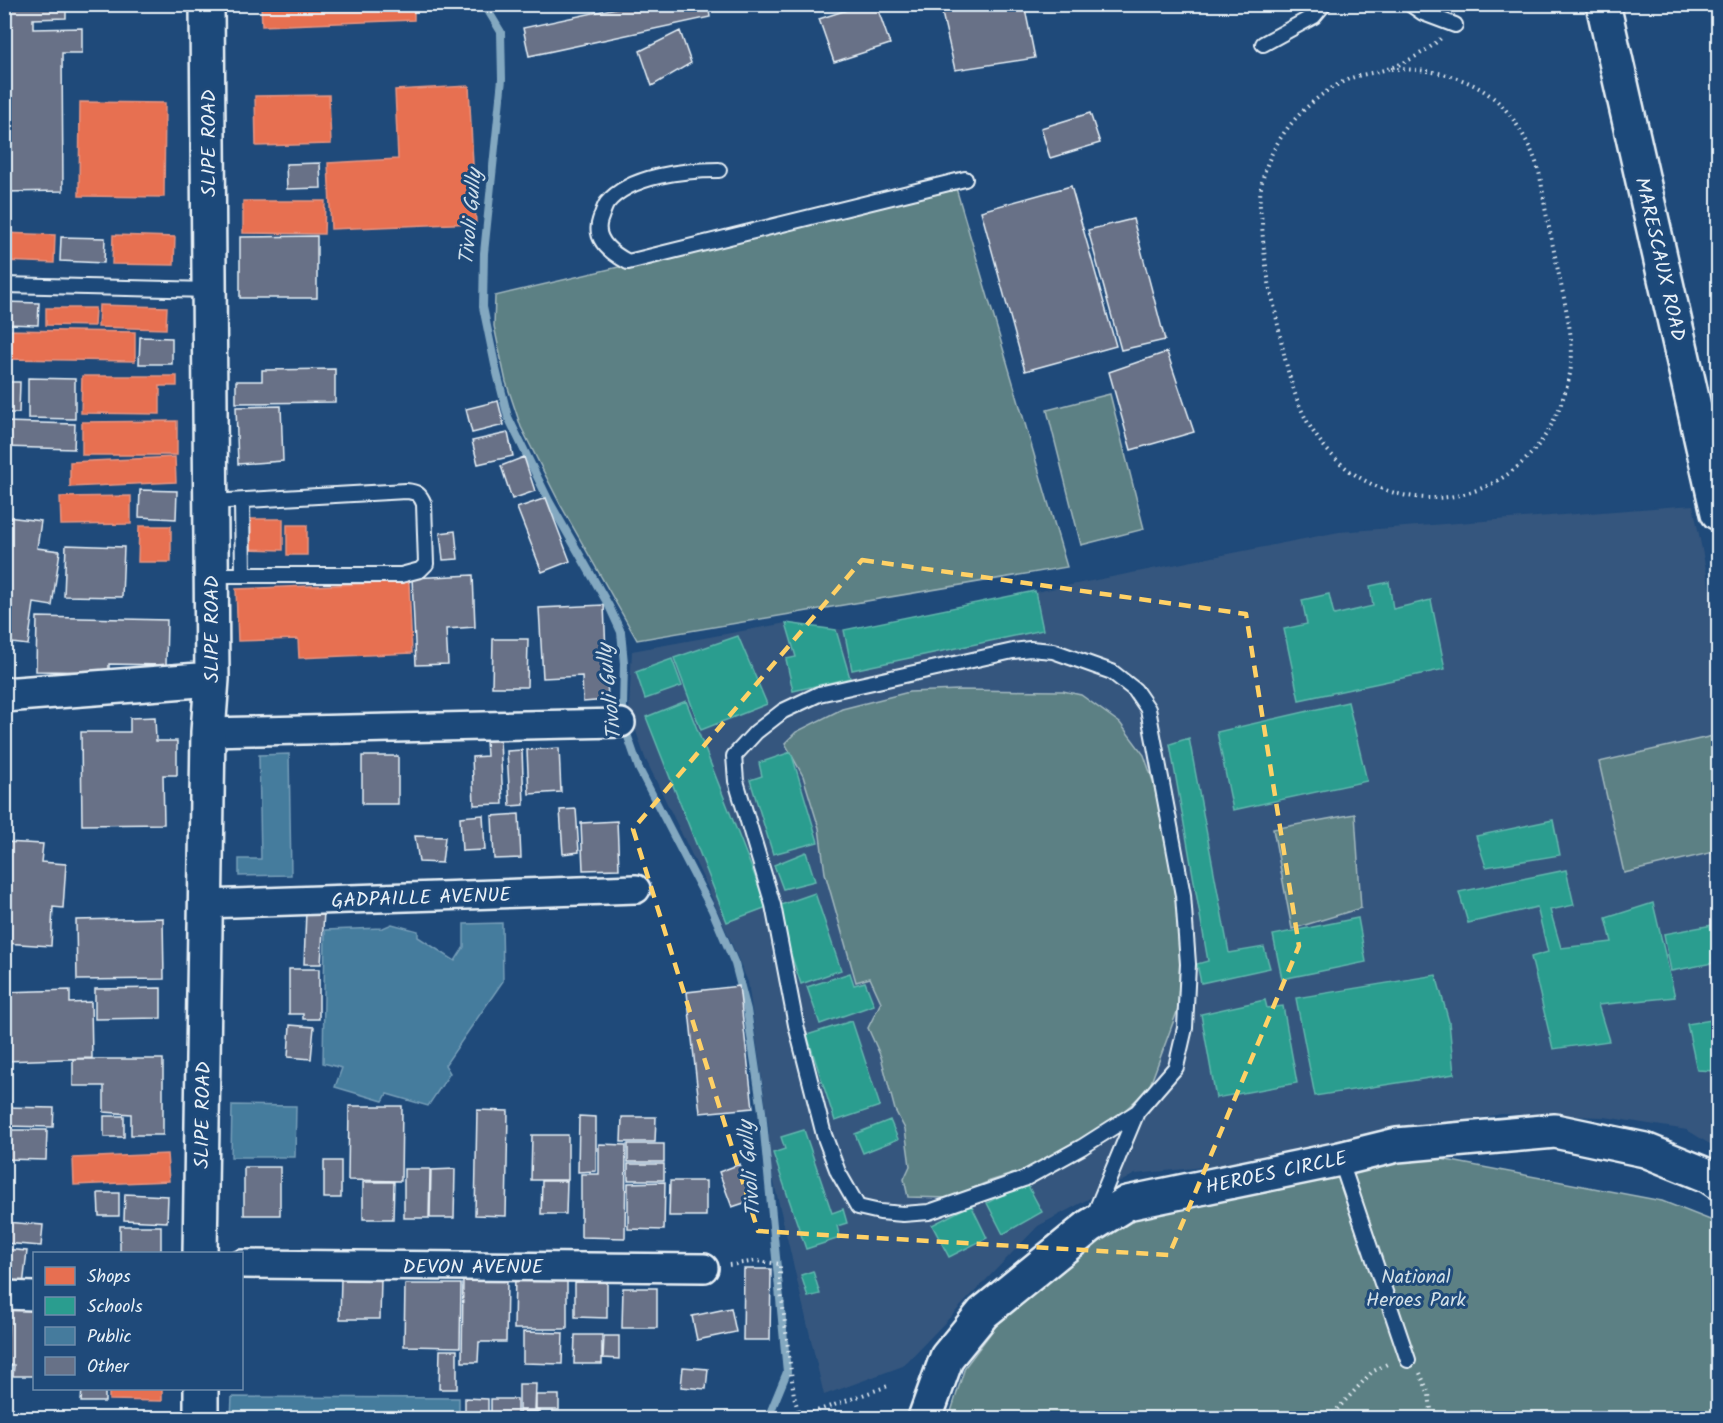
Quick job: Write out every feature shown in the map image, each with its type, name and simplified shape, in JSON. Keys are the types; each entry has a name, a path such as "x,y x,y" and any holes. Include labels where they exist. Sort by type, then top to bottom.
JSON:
{"main road":[{"name":"SLIPE ROAD","path":"200,1252 208,732 212,680 207,4"},
{"name":"MARESCAUX ROAD","path":"1603,4 1719,513"},
{"path":"4,695 212,680"},
{"name":"HEROES CIRCLE","path":"925,1419 947,1357 983,1313 1089,1226 1127,1203 1397,1145 1555,1131 1645,1150 1719,1182"},
{"path":"201,1390 201,1419"}],"street":[{"path":"208,732 621,723"},
{"name":"GADPAILLE AVENUE","path":"205,904 636,889"},
{"name":"DEVON AVENUE","path":"243,1264 704,1268"},
{"path":"4,1295 33,1296"}],"lane":[{"path":"1263,44 1314,16 1324,4"},
{"path":"1410,4 1423,13 1455,25"},
{"path":"719,170 694,170 663,175 626,188 606,204 598,225 602,241 612,253 628,262 965,179"},
{"path":"4,285 209,290"},
{"path":"210,502 406,490 416,492 421,495 424,504 426,564 420,570 401,575 211,575"},
{"path":"242,501 243,575"},
{"path":"1089,1226 1137,1112 1176,1066 1185,1028 1188,964 1183,896 1148,708 1135,690 1112,672 1053,651 1030,649 819,694 783,711 756,732 734,756 736,781 773,905 796,1025 824,1135 838,1172 858,1206 903,1215 929,1212 1024,1179 1082,1147 1137,1112"},
{"path":"1340,1159 1408,1360"}],"path":[{"path":"1390,69 1426,69 1466,81 1497,100 1515,122 1535,159 1570,331 1572,367 1560,408 1540,445 1520,467 1487,487 1446,498 1415,498 1384,491 1352,473 1331,455 1311,429 1294,397 1265,264 1260,196 1269,159 1285,130 1308,105 1351,78 1390,69 1436,43 1455,25"},
{"path":"704,1268 757,1261 780,1264 780,1283 794,1396 799,1414 811,1413 891,1385"},
{"path":"1329,1419 1372,1372 1388,1363 1408,1360 1420,1374 1429,1394 1432,1419"}],"highlighted area":[{"path":"862,560 1246,614 1299,946 1169,1255 758,1231 633,829"}],"shaded area":[{"path":"1693,505 1718,629 1718,1149 1687,1130 1605,1117 1501,1114 1264,1161 1135,1174 1038,1226 903,1366 824,1395 768,1157 769,1129 748,982 707,886 645,758 629,710 632,651 786,623 844,630 1339,532"}],"green space":[{"path":"956,188 1067,567 637,640 560,504 521,427 506,382 494,326 495,296"},
{"path":"1110,394 1144,529 1081,545 1047,410"},
{"path":"1063,691 1081,695 1120,723 1144,755 1153,781 1167,841 1176,903 1180,956 1178,1009 1149,1088 1112,1122 1025,1170 949,1198 908,1197 904,1179 910,1166 905,1129 895,1110 881,1057 868,1028 881,1002 870,978 856,982 825,873 819,828 803,776 785,743 796,732 842,709 909,692"},
{"path":"1713,736 1718,760 1718,851 1624,873 1599,762"},
{"path":"1355,814 1361,908 1292,929 1273,829"},
{"name":"National Heroes Park","path":"1414,1154 1662,1201 1718,1223 1718,1418 949,1418 965,1367 999,1322 1065,1258 1144,1212"}],"building: Shops":[{"path":"261,4 414,4 414,20 262,26"},
{"path":"469,86 476,223 331,229 328,163 398,159 395,90"},
{"path":"329,95 331,144 256,146 255,96"},
{"path":"80,102 165,103 164,197 79,196"},
{"path":"243,201 325,201 324,234 243,233"},
{"path":"4,233 55,235 54,263 4,261"},
{"path":"113,235 175,237 174,265 112,264"},
{"path":"99,305 167,307 166,329 98,327"},
{"path":"46,308 95,308 94,326 46,325"},
{"path":"4,330 135,332 135,361 4,359"},
{"path":"82,376 177,376 177,386 160,386 160,414 81,413"},
{"path":"177,421 177,455 82,455 82,422"},
{"path":"175,457 176,482 70,487 70,462"},
{"path":"131,496 131,524 61,525 60,497"},
{"path":"245,519 283,519 283,550 245,549"},
{"path":"287,525 307,525 307,555 287,555"},
{"path":"139,526 171,526 171,562 138,562"},
{"path":"409,582 412,653 299,658 298,639 238,641 236,589"},
{"path":"167,1154 169,1181 74,1185 73,1158"},
{"path":"109,1390 162,1390 162,1401 109,1400"},
{"path":"81,1416 162,1418 81,1418"}],"building: Schools":[{"path":"1389,582 1393,609 1431,600 1445,669 1299,700 1284,629 1307,624 1302,600 1329,594 1334,615 1373,606 1370,586"},
{"path":"1035,591 1043,630 852,670 844,630"},
{"path":"786,623 836,630 850,678 793,691 786,659 796,657"},
{"path":"738,636 767,704 701,730 674,658"},
{"path":"672,659 682,686 645,699 636,672"},
{"path":"686,701 767,907 727,922 646,717"},
{"path":"1348,702 1367,781 1233,810 1217,732"},
{"path":"1189,738 1229,953 1264,947 1270,968 1201,983 1197,964 1208,961 1170,744"},
{"path":"791,752 818,842 773,854 750,780 762,776 759,763"},
{"path":"1553,820 1560,855 1486,867 1476,836"},
{"path":"806,852 815,881 783,889 774,865"},
{"path":"1566,870 1574,905 1550,910 1561,948 1612,942 1606,918 1653,903 1675,997 1598,1005 1609,1041 1553,1049 1531,957 1548,952 1537,907 1468,923 1459,892"},
{"path":"815,893 841,970 801,984 775,907"},
{"path":"1358,918 1366,962 1282,979 1273,935"},
{"path":"1718,924 1718,962 1671,971 1664,934"},
{"path":"850,973 854,985 865,982 874,1005 820,1024 807,987"},
{"path":"1436,975 1449,1022 1454,1074 1315,1096 1296,998"},
{"path":"1265,1000 1267,1008 1283,1006 1297,1083 1216,1098 1201,1014"},
{"path":"1718,1019 1718,1058 1714,1059 1715,1071 1697,1070 1687,1024"},
{"path":"852,1021 880,1106 835,1121 807,1035"},
{"path":"890,1120 898,1139 863,1153 855,1134"},
{"path":"804,1130 832,1213 843,1209 847,1223 837,1226 840,1238 806,1249 773,1153 785,1149 781,1137"},
{"path":"1026,1182 1042,1212 1003,1234 987,1203"},
{"path":"971,1205 987,1238 949,1257 932,1225"},
{"path":"813,1271 820,1294 808,1297 801,1275"}],"building: Public":[{"path":"289,754 291,875 239,876 239,859 261,859 259,755"},
{"path":"502,923 503,981 445,1065 450,1073 428,1106 387,1094 383,1101 335,1087 342,1068 323,1063 325,930 383,928 392,924 418,931 418,937 455,961 464,947 464,924"},
{"path":"232,1105 296,1106 295,1157 231,1157"},
{"path":"232,1397 459,1398 459,1418 231,1418"}],"building: Other":[{"path":"4,4 66,4 66,18 33,19 33,29 82,28 82,53 62,53 63,191 4,192"},
{"path":"635,4 708,4 710,17 529,56 523,28"},
{"path":"865,4 876,4 890,44 834,62 819,19"},
{"path":"940,4 1024,4 1035,58 955,70"},
{"path":"680,31 691,63 652,86 640,51"},
{"path":"1090,113 1100,143 1050,158 1041,128"},
{"path":"320,163 321,188 287,189 286,164"},
{"path":"1071,186 1116,346 1025,371 981,211"},
{"path":"1133,219 1165,340 1121,350 1088,230"},
{"path":"317,236 317,298 240,298 240,237"},
{"path":"61,237 105,238 104,263 60,261"},
{"path":"4,302 39,303 38,325 4,324"},
{"path":"140,337 172,338 172,364 139,364"},
{"path":"1167,352 1194,432 1131,450 1109,372"},
{"path":"335,369 335,402 236,403 236,381 262,381 262,370"},
{"path":"28,378 75,379 75,419 28,418"},
{"path":"4,382 20,382 19,413 4,413"},
{"path":"498,401 504,425 472,433 466,409"},
{"path":"281,406 283,461 238,464 236,407"},
{"path":"4,422 75,424 74,449 4,447"},
{"path":"508,433 513,456 478,464 472,441"},
{"path":"524,457 535,491 512,499 501,466"},
{"path":"140,490 177,491 176,519 139,517"},
{"path":"546,498 570,561 542,572 517,508"},
{"path":"7,517 41,521 37,548 60,551 52,606 34,603 28,645 4,642 8,606 4,605 4,532"},
{"path":"455,531 458,559 443,560 440,533"},
{"path":"66,545 124,547 122,597 64,596"},
{"path":"473,575 475,627 446,629 448,664 416,665 412,578"},
{"path":"604,605 608,700 583,702 582,676 543,678 539,608"},
{"path":"37,617 167,620 166,665 109,664 109,672 36,671"},
{"path":"493,639 528,639 527,687 492,687"},
{"path":"155,717 156,741 177,741 177,775 163,775 164,824 82,825 81,732 130,732 130,718"},
{"path":"500,740 503,804 474,805 472,757 487,756 486,741"},
{"path":"559,748 561,792 529,794 527,750"},
{"path":"522,750 524,805 510,806 507,751"},
{"path":"362,756 398,756 398,804 362,804"},
{"path":"576,809 579,852 563,854 560,810"},
{"path":"519,814 521,858 494,859 492,816"},
{"path":"483,815 485,850 462,851 460,817"},
{"path":"617,821 619,869 583,870 581,823"},
{"path":"415,836 445,837 442,863 419,862"},
{"path":"4,842 43,844 41,862 66,864 63,908 53,907 51,946 4,943"},
{"path":"306,911 324,911 321,964 304,964"},
{"path":"163,918 164,979 77,980 76,920"},
{"path":"289,969 319,969 319,1019 303,1019 303,1014 289,1014"},
{"path":"739,986 753,1108 700,1113 687,992"},
{"path":"161,988 161,1018 95,1019 95,989"},
{"path":"70,990 70,1003 91,1002 92,1058 4,1061 4,992"},
{"path":"290,1025 314,1027 311,1059 288,1057"},
{"path":"73,1059 163,1059 163,1135 131,1135 131,1114 104,1112 104,1086 73,1086"},
{"path":"4,1067 7,1067 10,1099 4,1100"},
{"path":"349,1106 402,1106 401,1181 348,1180"},
{"path":"4,1107 54,1108 53,1127 4,1126"},
{"path":"477,1110 508,1111 506,1216 475,1215"},
{"path":"104,1116 124,1116 124,1137 104,1137"},
{"path":"579,1116 596,1117 596,1171 578,1172"},
{"path":"622,1117 656,1117 655,1142 621,1142"},
{"path":"4,1130 47,1130 46,1160 4,1159"},
{"path":"532,1135 568,1135 568,1180 531,1180"},
{"path":"599,1144 626,1145 625,1238 581,1237 581,1174 599,1174"},
{"path":"628,1144 664,1144 664,1162 628,1162"},
{"path":"324,1161 341,1161 341,1198 324,1198"},
{"path":"628,1164 664,1164 664,1180 628,1180"},
{"path":"740,1164 753,1200 732,1207 719,1172"},
{"path":"244,1167 280,1167 280,1215 244,1215"},
{"path":"404,1169 430,1169 429,1218 404,1218"},
{"path":"455,1169 454,1218 430,1218 431,1170"},
{"path":"542,1181 567,1181 566,1214 541,1214"},
{"path":"670,1181 706,1181 706,1216 669,1216"},
{"path":"363,1182 394,1182 393,1219 363,1219"},
{"path":"665,1182 664,1230 628,1229 628,1183"},
{"path":"98,1193 119,1193 119,1216 99,1216"},
{"path":"125,1194 168,1196 167,1222 124,1220"},
{"path":"4,1222 43,1225 41,1246 4,1243"},
{"path":"120,1226 161,1226 161,1252 120,1252"},
{"path":"4,1249 27,1251 23,1286 4,1284"},
{"path":"744,1269 771,1269 770,1340 743,1340"},
{"path":"515,1273 567,1273 567,1329 514,1329"},
{"path":"341,1278 381,1279 380,1319 340,1319"},
{"path":"463,1279 507,1279 506,1342 479,1342 478,1362 462,1362"},
{"path":"575,1282 607,1282 607,1318 575,1317"},
{"path":"405,1284 461,1284 460,1347 404,1346"},
{"path":"623,1288 657,1288 657,1328 622,1328"},
{"path":"9,1304 33,1305 33,1376 13,1376 14,1365 6,1365"},
{"path":"731,1308 736,1332 697,1340 692,1316"},
{"path":"523,1332 563,1333 562,1364 523,1363"},
{"path":"575,1335 602,1335 602,1364 574,1364"},
{"path":"604,1336 619,1336 619,1359 603,1358"},
{"path":"440,1350 457,1350 457,1389 439,1389"},
{"path":"683,1367 708,1369 706,1389 681,1387"},
{"path":"519,1384 536,1384 535,1410 519,1410"},
{"path":"82,1390 105,1390 105,1402 81,1402"},
{"path":"536,1395 559,1395 559,1410 536,1410"},
{"path":"465,1398 488,1399 488,1418 465,1418"},
{"path":"491,1399 517,1399 517,1418 491,1418"},
{"path":"519,1411 540,1411 540,1418 519,1418"}],"waterway":[{"name":"Tivoli Gully","path":"484,4 501,32 502,79 484,253 483,307 508,417 549,501 609,606 621,632 624,663 623,707 627,734 639,769 712,910 735,964 747,1010 762,1111 787,1372 768,1418"}]}
